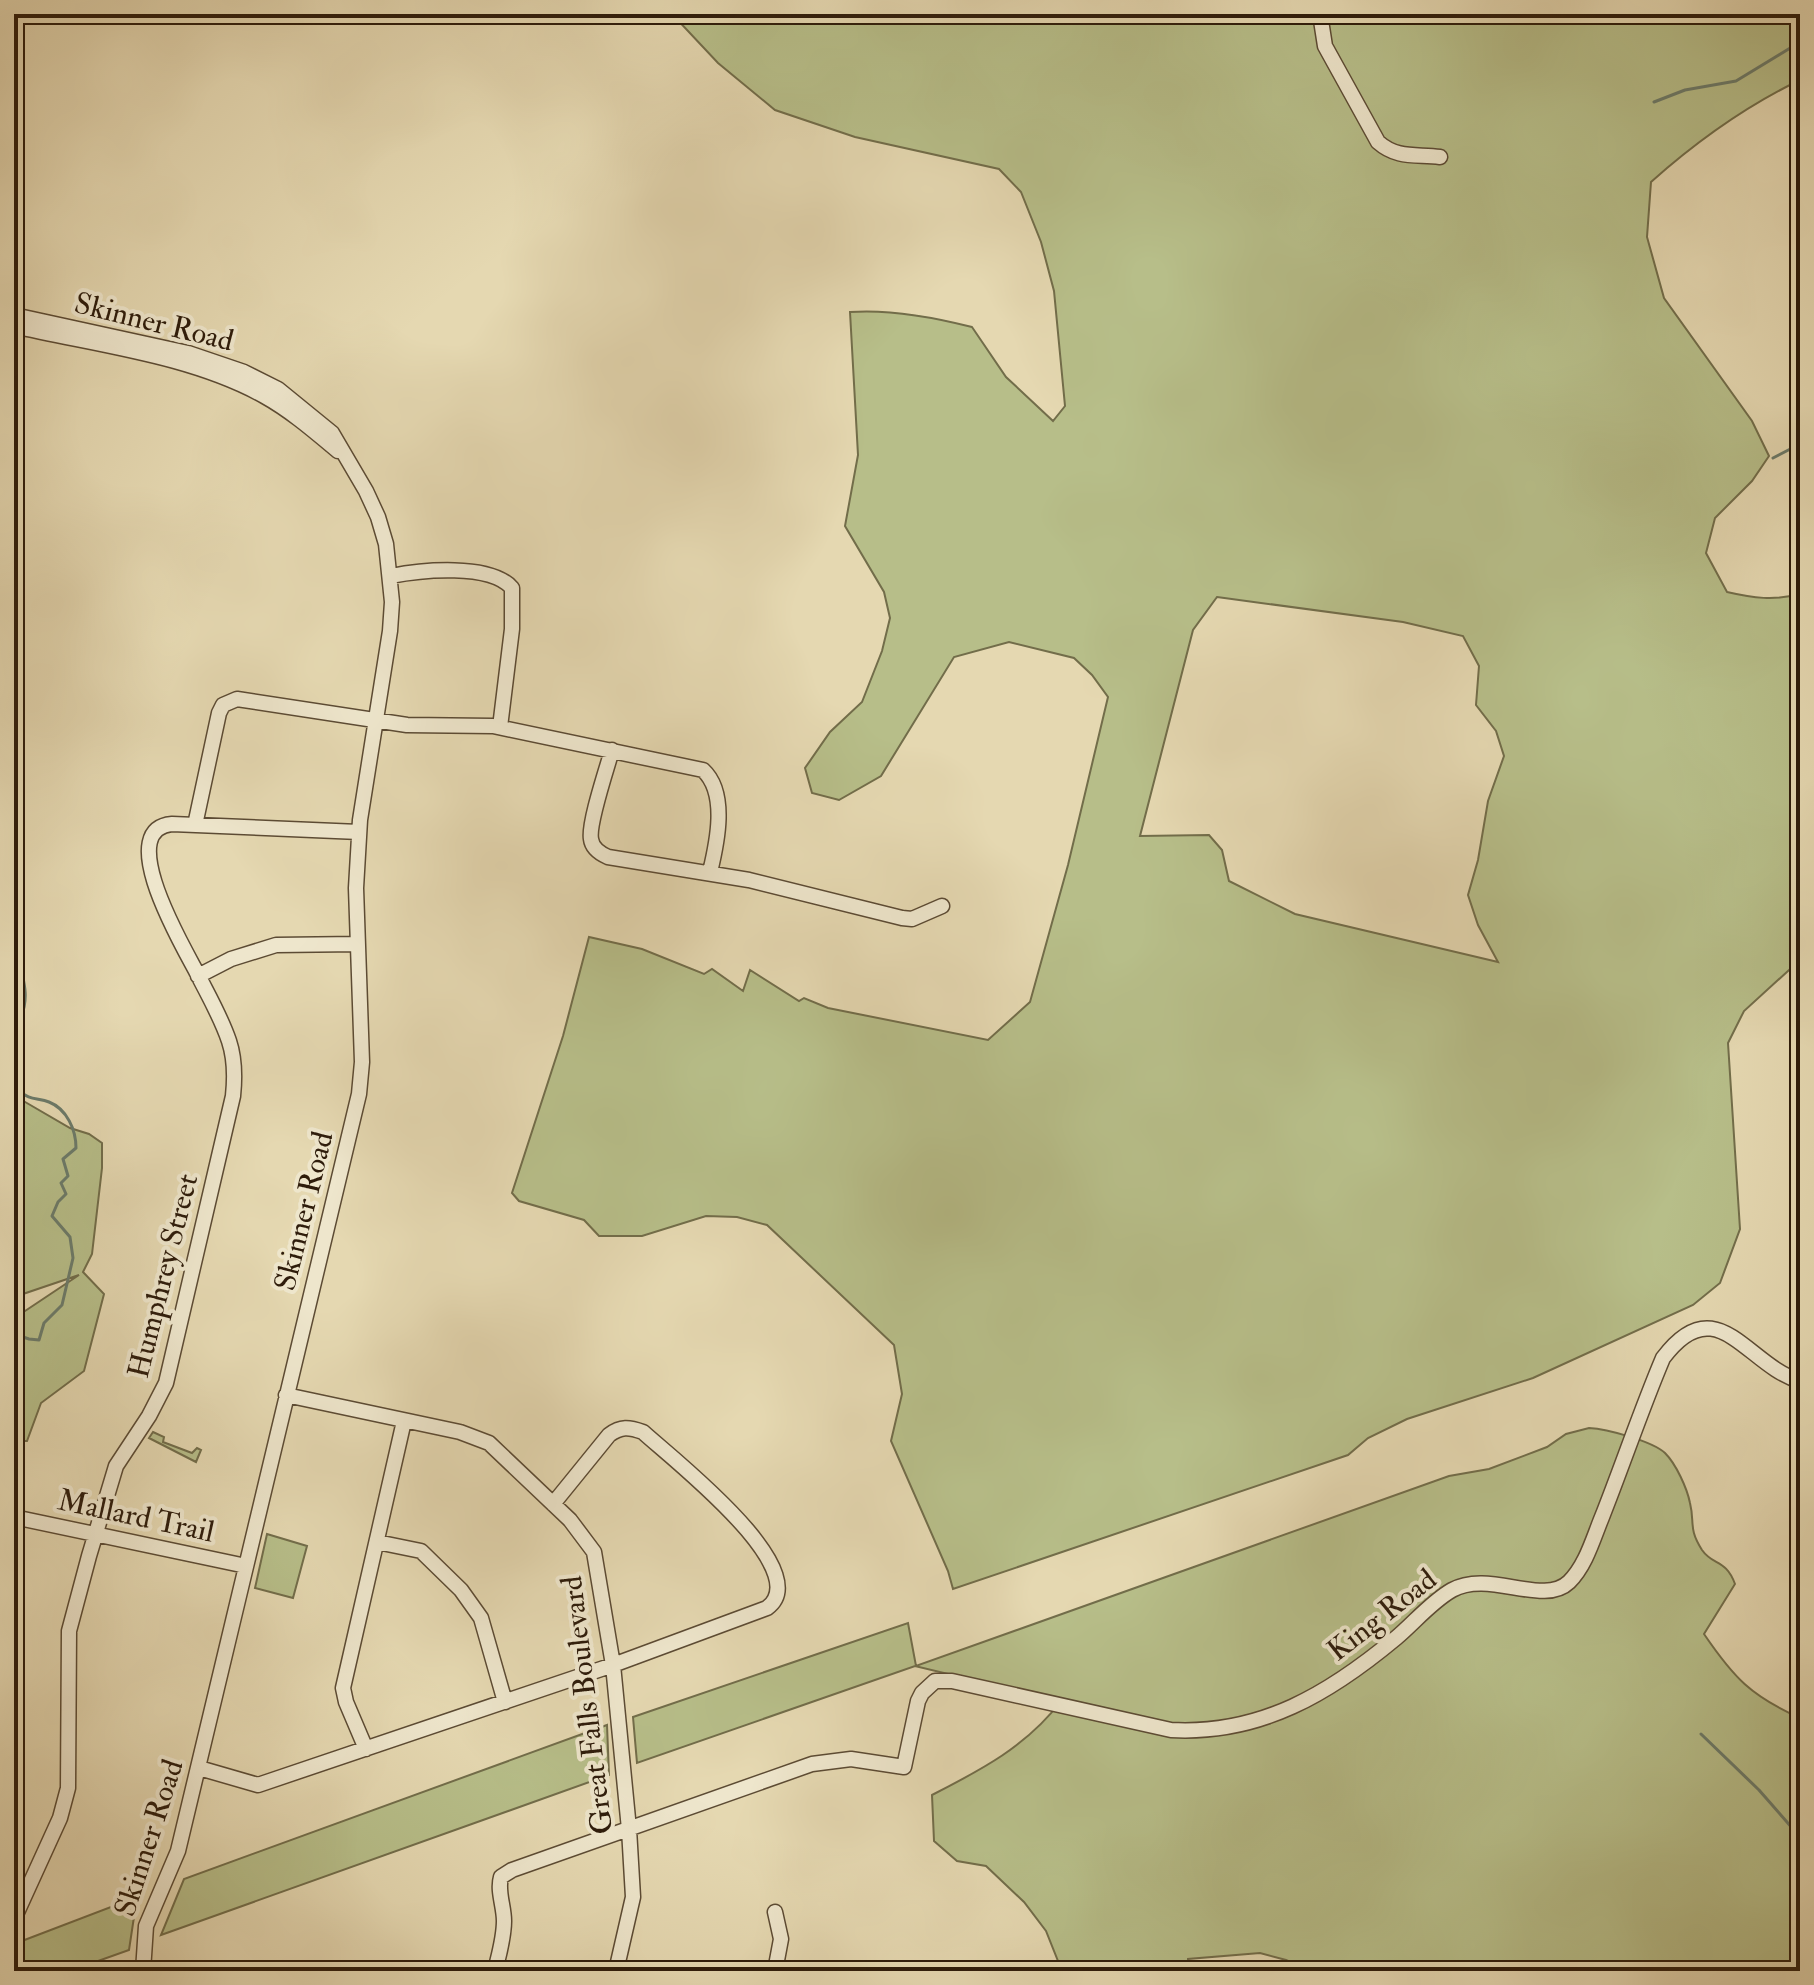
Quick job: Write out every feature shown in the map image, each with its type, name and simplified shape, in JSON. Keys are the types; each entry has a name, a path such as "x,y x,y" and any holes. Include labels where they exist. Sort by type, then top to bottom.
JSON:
{"street":[{"path":"1320,14 1325,46 1378,142 1388,151 1401,156 1440,157"},
{"name":"Skinner Road","path":"14,315 188,353 244,372 278,389 332,433 378,517 391,576 390,631 359,832 356,888 362,1062 359,1094 178,1851 146,1926 143,1971"},
{"name":"Skinner Road","path":"14,326 187,365 240,384 299,419 344,457"},
{"path":"391,576 429,571 483,574 500,579 512,588 512,629 500,727"},
{"path":"359,832 195,825 219,713 230,701 237,699 407,725 500,727 695,768 709,775 717,801 718,826 710,872"},
{"path":"612,750 590,833 594,847 608,857 710,872 902,918 925,915 942,906"},
{"name":"Humphrey Street","path":"14,1919 60,1818 68,1788 69,1631 116,1466 149,1416 166,1383 233,1096 234,1061 228,1041 159,898 149,857 151,836 159,827 195,825"},
{"path":"198,976 231,959 276,945 358,944"},
{"name":"King Road","path":"629,1829 812,1764 851,1759 904,1767 918,1701 935,1681 952,1681 1171,1730 1200,1732 1224,1729 1282,1712 1311,1700 1353,1673 1451,1590 1476,1582 1545,1591 1566,1585 1578,1572 1592,1541 1663,1358 1678,1339 1698,1329 1722,1330 1773,1368 1800,1381"},
{"name":"Great Falls Boulevard","path":"286,1395 460,1432 489,1443 570,1520 594,1552 613,1665 633,1897 616,1971"},
{"path":"366,1749 343,1688 404,1421"},
{"path":"199,1768 258,1785 613,1665 767,1608 775,1602 779,1591 775,1569 761,1545 739,1519 643,1432 630,1427 618,1428 609,1435 553,1504"},
{"name":"Mallard Trail","path":"14,1517 246,1566"},
{"path":"377,1542 421,1551 461,1590 481,1618 505,1702"},
{"path":"495,1971 504,1934 501,1877 512,1870 629,1829"},
{"path":"775,1912 781,1939 775,1971"}],"green space":[{"path":"672,14 1800,14 1800,80 1722,126 1651,182 1647,237 1664,298 1752,421 1769,456 1752,481 1715,518 1706,553 1727,592 1764,598 1800,594 1800,960 1744,1011 1728,1043 1740,1229 1720,1283 1693,1305 1533,1378 1407,1419 1368,1438 1348,1455 953,1589 891,1441 902,1394 894,1345 767,1225 737,1217 706,1216 642,1236 599,1236 584,1220 519,1201 512,1193 563,1036 589,937 642,949 704,974 712,969 743,991 750,970 799,1001 804,998 828,1008 988,1040 1030,1002 1068,865 1108,697 1074,658 1009,642 954,657 881,776 839,800 812,793 805,768 830,732 862,702 882,651 890,618 884,592 845,526 858,455 850,312 912,315 972,327 1006,377 1053,421 1065,406 1054,291 1041,242 1021,192 999,169 855,137 775,110 718,63","holes":["1217,597 1403,622 1463,636 1479,666 1476,705 1496,731 1504,756 1488,801 1478,860 1468,895 1478,925 1498,962 1295,914 1229,881 1222,850 1209,835 1140,836 1193,630"]},
{"path":"20,1099 102,1143 92,1254 83,1272 104,1294 84,1371 41,1403 27,1441 14,1441 14,1314 19,1315 79,1275 14,1297 14,1108"},
{"path":"1589,1428 1640,1440 1669,1458 1686,1490 1693,1531 1702,1550 1728,1570 1735,1584 1704,1634 1745,1684 1769,1702 1800,1718 1800,1971 1336,1971 1324,1963 1308,1970 1260,1953 1188,1959 1188,1971 1062,1971 1046,1931 1024,1902 986,1866 957,1861 934,1841 932,1795 1018,1744 1061,1701 915,1666 637,1763 633,1717 908,1623 916,1666 1449,1476 1489,1469 1547,1447 1566,1434"},
{"path":"153,1432 164,1437 163,1442 192,1453 197,1448 201,1450 196,1462 149,1438"},
{"path":"267,1534 307,1546 293,1598 255,1588"},
{"path":"607,1725 609,1775 161,1935 184,1879"},
{"path":"137,1897 129,1950 70,1971 14,1971 14,1944"}],"waterway":[{"path":"1654,102 1685,90 1736,81 1800,42"},
{"path":"1773,458 1800,444"},
{"path":"14,946 25,989 24,1009 14,1029"},
{"path":"14,1055 17,1087 26,1096 49,1102 61,1110 72,1127 76,1148 63,1159 68,1176 61,1183 66,1194 58,1202 52,1216 70,1237 73,1258 62,1305 44,1323 39,1340 14,1334"},
{"path":"1701,1734 1759,1790 1800,1837"}]}
